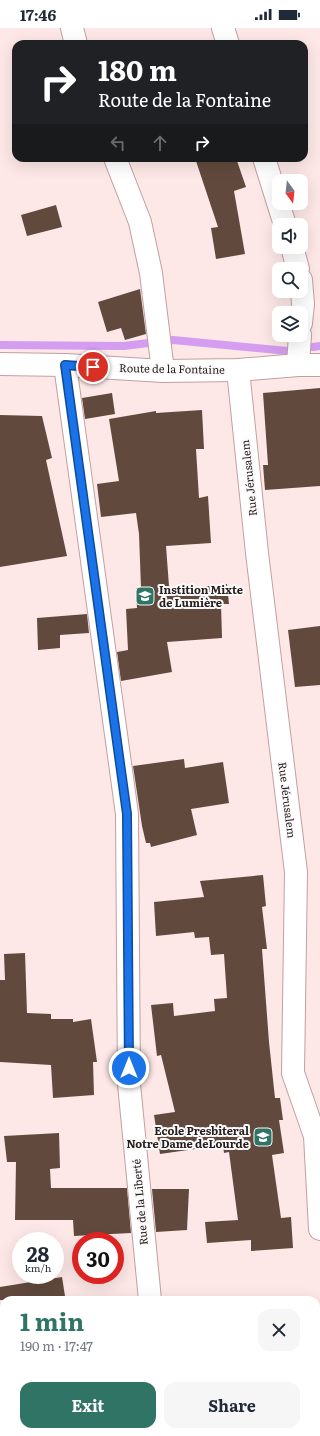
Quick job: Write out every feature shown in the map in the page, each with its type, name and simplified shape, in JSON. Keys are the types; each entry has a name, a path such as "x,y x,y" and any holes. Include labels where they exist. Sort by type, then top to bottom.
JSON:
{"street":[{"path":"72,28 75,40"},
{"path":"222,28 226,40"},
{"path":"117,162 140,222 151,273 163,371"},
{"path":"265,162 283,218"},
{"path":"298,365 300,342"},
{"name":"Route de la Fontaine","path":"0,364 65,365 163,371 238,370 298,365 320,365"},
{"name":"Rue de la Liberté","path":"65,365 127,814 129,1084 150,1296"},
{"name":"Rue Jérusalem","path":"238,370 257,554 296,872 293,1073 314,1136 320,1229"}],"building":[{"path":"196,162 237,162 246,187 234,191 245,254 216,259 211,228 218,227"},
{"path":"56,205 62,227 27,236 21,215"},
{"path":"140,289 146,334 125,340 121,328 107,332 98,302"},
{"path":"320,388 320,486 265,490 263,465 268,465 263,393"},
{"path":"112,393 115,414 85,419 82,398"},
{"path":"202,410 204,449 196,449 199,498 208,496 211,543 166,546 169,586 170,590 227,584 229,604 221,604 222,638 167,642 172,672 121,681 117,652 128,650 126,609 137,608 136,588 141,588 139,534 136,513 101,517 97,484 119,481 109,419 156,411 156,413"},
{"path":"0,415 42,416 52,458 46,460 67,556 0,567"},
{"path":"87,614 89,633 60,635 60,648 38,650 37,618"},
{"path":"320,626 320,685 295,687 288,630"},
{"path":"184,759 185,768 223,762 229,803 191,809 197,835 151,847 150,843 146,843 142,826 133,766"},
{"path":"263,875 266,906 262,907 267,949 262,949 269,1042 275,1098 280,1098 283,1120 279,1120 284,1153 272,1155 281,1218 291,1217 293,1248 251,1251 251,1240 207,1243 205,1222 238,1220 229,1152 224,1153 223,1145 160,1154 154,1115 175,1112 161,1055 157,1056 151,1005 173,1003 174,1016 215,1011 214,999 227,998 224,954 211,955 209,937 195,938 194,932 156,936 154,902 204,897 200,881"},
{"path":"25,953 27,1013 51,1014 51,1019 73,1019 73,1022 91,1019 97,1062 93,1062 94,1095 53,1098 51,1065 0,1062 0,980 5,980 4,954"},
{"path":"59,1133 60,1168 50,1169 51,1188 127,1188 131,1233 74,1232 73,1220 15,1220 16,1162 7,1162 4,1136"},
{"path":"152,1189 189,1189 187,1230 156,1232"},
{"path":"19,1284 63,1284 65,1296 0,1296 0,1287"}],"waterway":[{"path":"0,345 124,346 173,340 287,351"},
{"path":"313,347 320,346"}],"place":[{"name":"Instition Mixte de Lumière","path":"145,596"},
{"name":"Ecole Presbiteral Notre Dame deLourde","path":"263,1137"}],"route":[{"path":"93,367 65,365 127,814 129,1068"}]}
